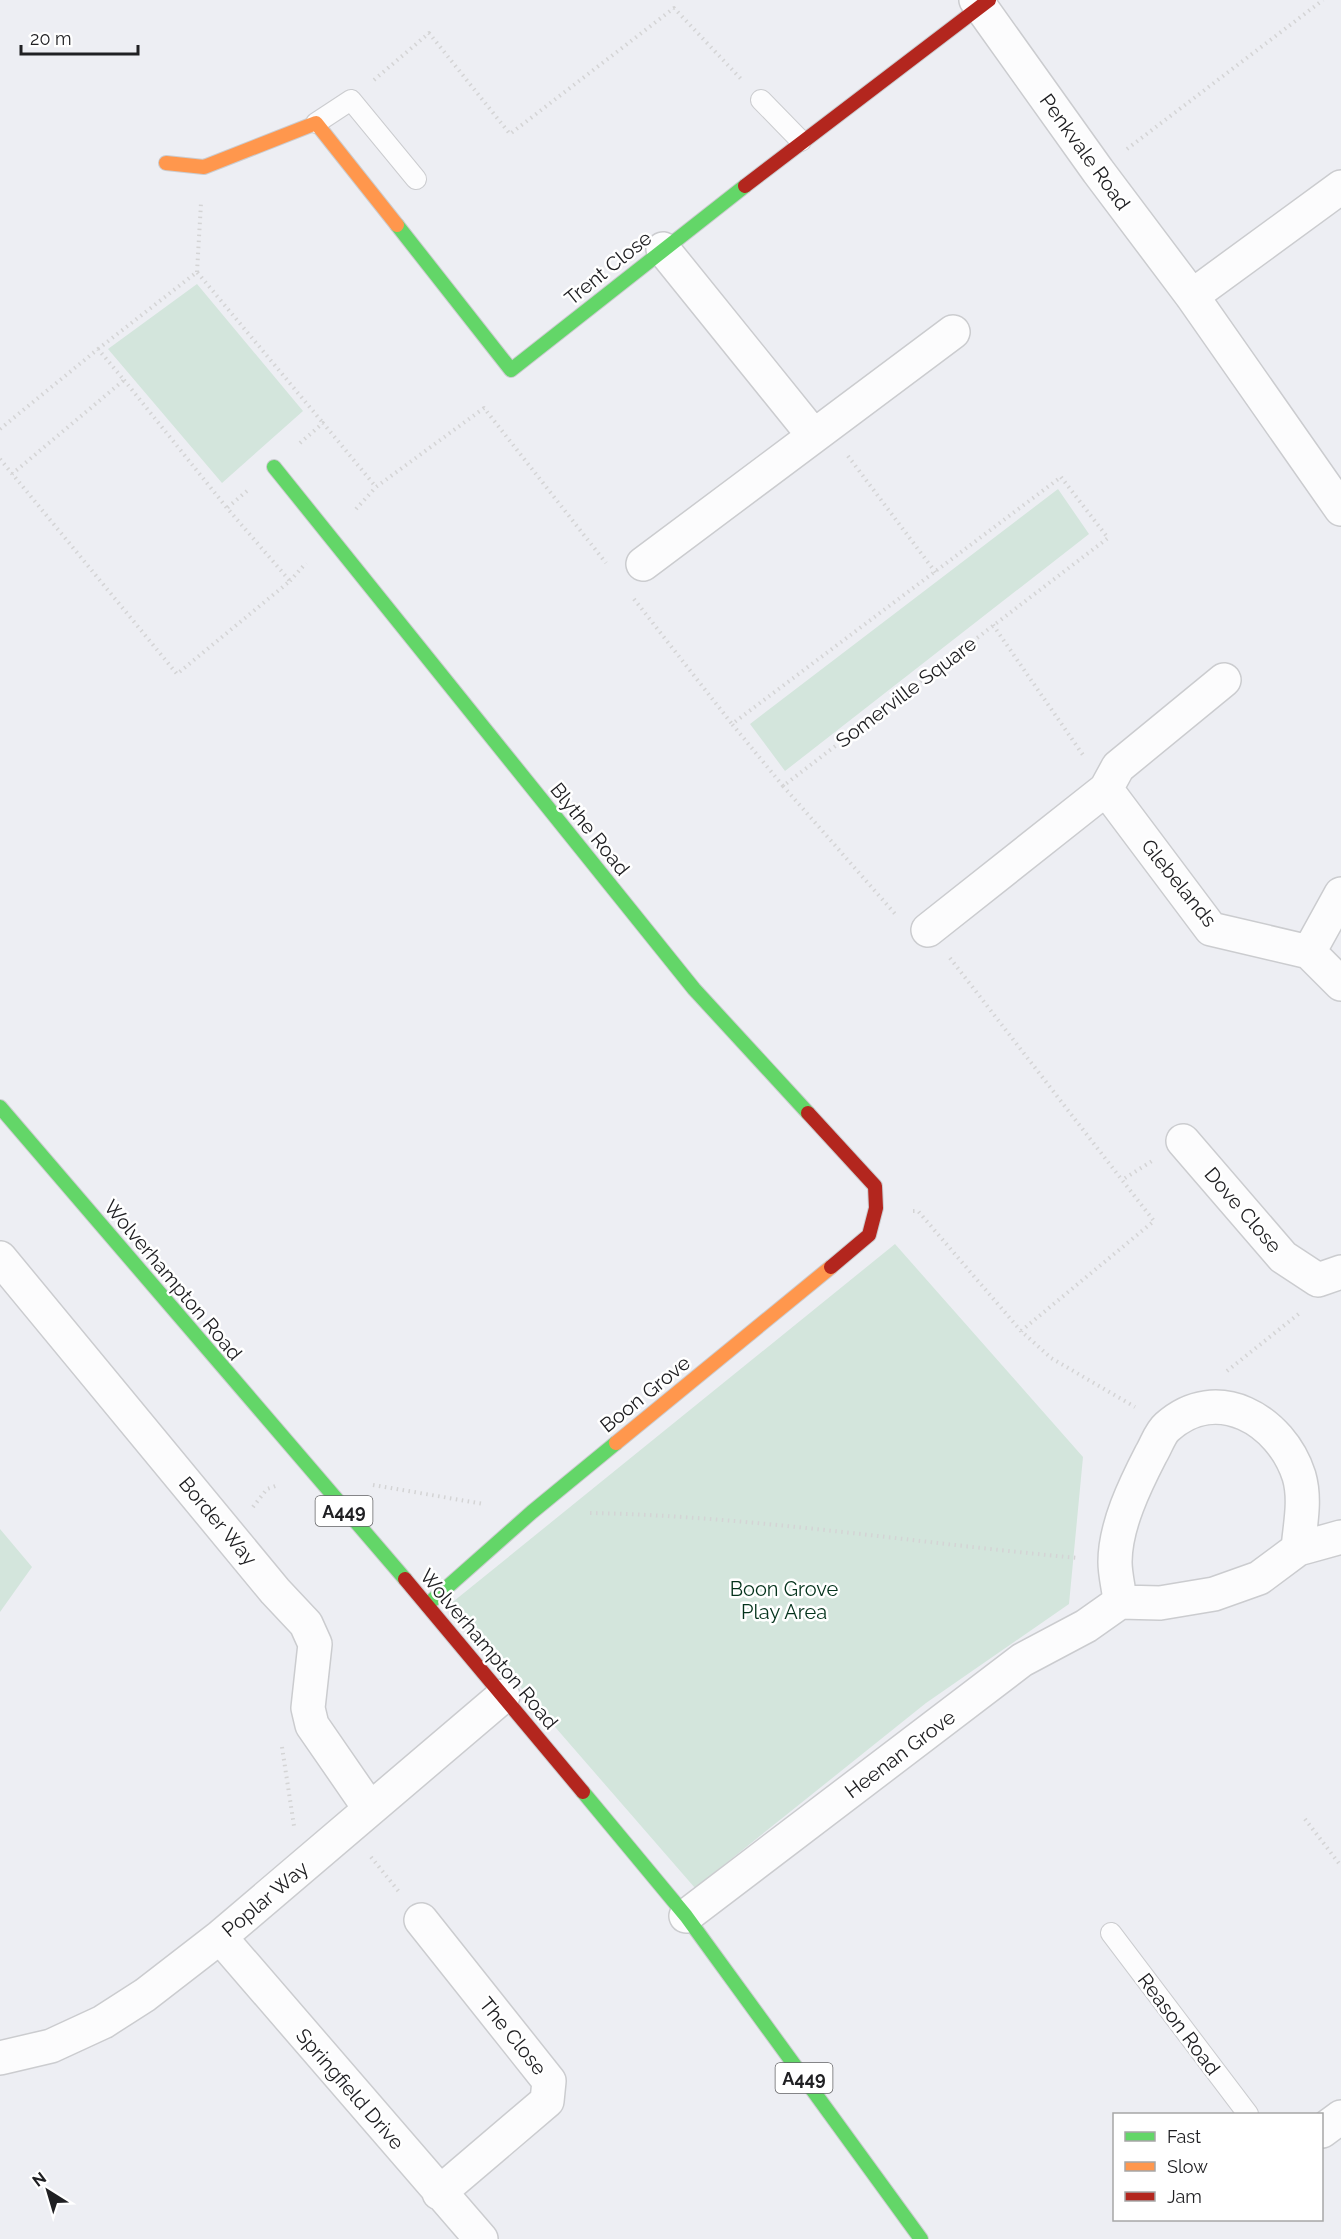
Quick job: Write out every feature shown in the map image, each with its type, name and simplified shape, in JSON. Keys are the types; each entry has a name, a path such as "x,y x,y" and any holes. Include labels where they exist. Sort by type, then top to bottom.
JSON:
{"main road":[{"name":"Trent Close","path":"316,123 511,370 801,141 982,2"},
{"path":"165,163 204,167 316,123"},
{"name":"Blythe Road","path":"274,467 694,989 875,1186 876,1208"},
{"name":"Wolverhampton Road","path":"0,1107 427,1605 686,1916 921,2239"},
{"name":"Boon Grove","path":"427,1605 532,1512 869,1235 876,1208"}],"street":[{"name":"Penkvale Road","path":"982,2 1098,171 1192,296 1341,509"},
{"path":"1192,296 1341,187"},
{"path":"663,249 820,431"},
{"path":"643,564 953,332"},
{"path":"928,930 1106,789 1118,766 1224,680"},
{"name":"Glebelands","path":"1106,789 1211,929 1308,952"},
{"path":"1341,894 1308,952 1341,984"},
{"name":"Dove Close","path":"1183,1141 1283,1257 1330,1276"},
{"name":"Border Way","path":"0,1258 230,1536 306,1624 315,1644 308,1708 312,1725 359,1819"},
{"path":"1298,1549 1303,1503 1298,1476 1282,1447 1267,1426 1246,1413 1216,1406 1202,1407 1166,1427 1128,1497 1115,1561 1120,1602 1160,1604 1214,1594 1259,1578 1298,1549 1341,1537"},
{"name":"Heenan Grove","path":"686,1916 1022,1660 1086,1626 1120,1602"},
{"name":"Poplar Way","path":"0,2058 51,2046 103,2022 145,1995 220,1937 503,1696"},
{"name":"The Close","path":"421,1920 549,2081 547,2101 439,2193"},
{"name":"Springfield Drive","path":"220,1937 481,2239"},
{"path":"1323,2130 1341,2117"}],"lane":[{"path":"316,123 351,100 416,179"},
{"path":"761,100 801,141"},
{"name":"Reason Road","path":"1111,1933 1246,2113"}],"path":[{"path":"1098,171 1323,0"},
{"path":"351,100 429,33 510,134 674,8 761,100"},
{"path":"204,167 197,272 323,423"},
{"path":"0,429 98,348 197,272"},
{"path":"98,348 227,508"},
{"path":"0,459 12,474 124,380"},
{"path":"820,431 936,573"},
{"name":"Somerville Square","path":"1061,477 1108,538 783,786 732,724 936,573 1061,477"},
{"path":"993,625 1106,789"},
{"path":"783,786 916,938 928,930 1154,1221 1021,1331"},
{"path":"1122,1180 1183,1141"},
{"path":"876,1208 918,1211 1021,1331 1051,1358 1166,1427"},
{"path":"1202,1407 1209,1385 1313,1302 1330,1276"},
{"path":"230,1536 267,1489 314,1475"},
{"path":"371,1485 532,1512 638,1514 799,1527 956,1546 1115,1561"},
{"path":"359,1819 421,1920"},
{"path":"1305,1819 1341,1866"}],"green space":[{"path":"197,284 303,411 222,483 108,349"},
{"path":"1058,489 1089,534 785,771 750,724"},
{"name":"Boon Grove Play Area","path":"895,1244 1083,1457 1069,1604 926,1703 695,1888 449,1605"},
{"path":"0,1529 32,1567 0,1612"}],"traffic: fast":[{"path":"397,225 511,370 745,186"},
{"path":"274,467 694,989 808,1113"},
{"path":"0,1107 405,1579"},
{"path":"427,1605 532,1512 616,1443"},
{"path":"583,1792 686,1916 921,2239"}],"traffic: slow":[{"path":"166,163 204,167 316,123 397,225"},
{"path":"616,1443 831,1267"}],"traffic: jam":[{"path":"745,186 989,0"},
{"path":"808,1113 875,1186 876,1208 869,1235 831,1267"},
{"path":"405,1579 583,1792"}]}
